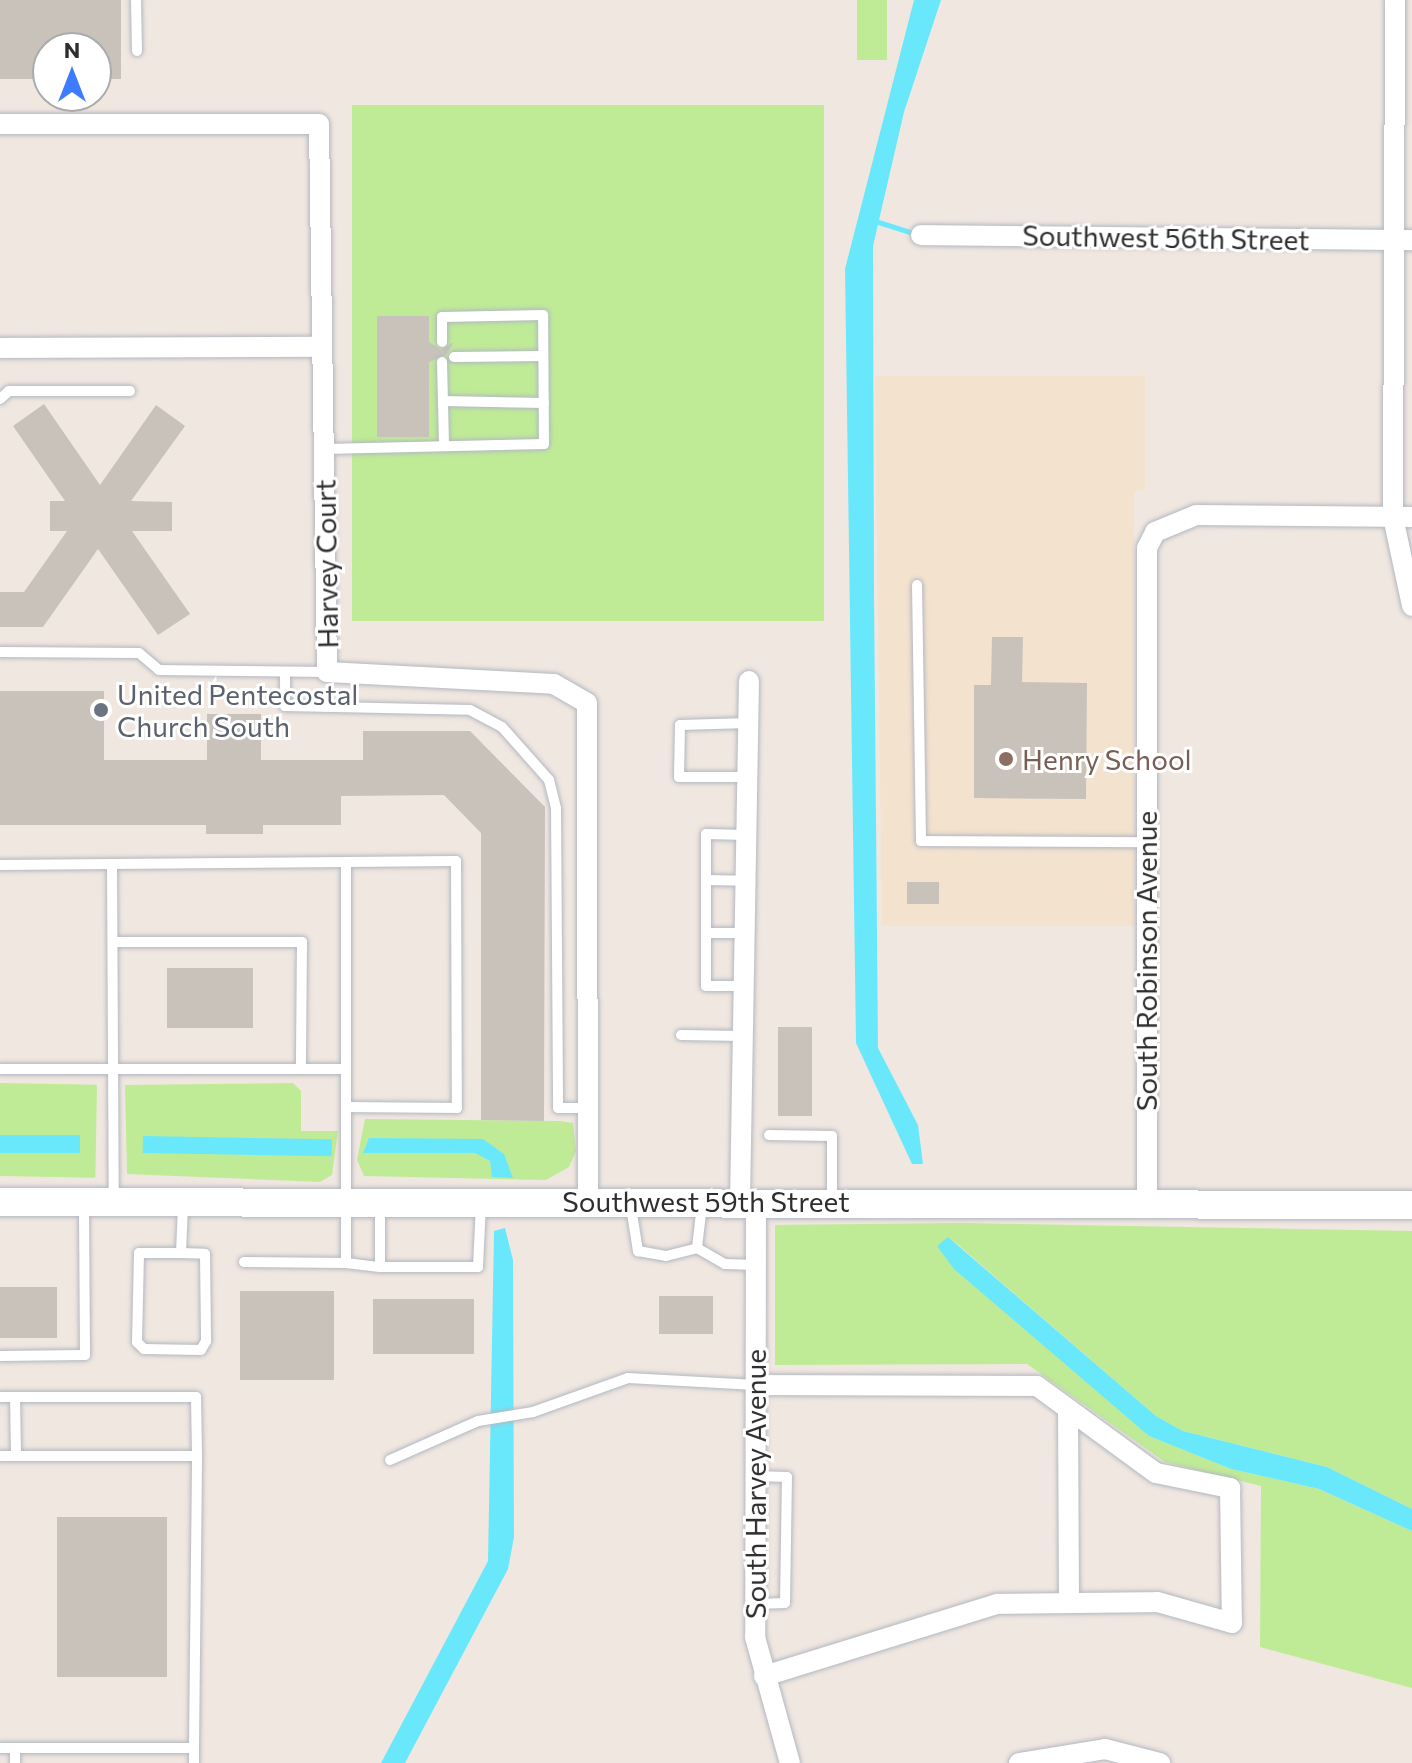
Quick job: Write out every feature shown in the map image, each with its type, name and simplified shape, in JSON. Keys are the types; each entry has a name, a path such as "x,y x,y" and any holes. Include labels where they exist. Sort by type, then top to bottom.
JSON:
{"main road":[{"name":"Southwest 59th Street","path":"0,1202 1147,1201 1412,1205"}],"street":[{"path":"1395,0 1389,240 1403,517 1412,606"},
{"name":"Harvey Court","path":"0,124 319,124 327,672 554,684 587,703 588,1201"},
{"name":"Southwest 56th Street","path":"921,235 1412,240"},
{"path":"0,348 322,347"},
{"name":"South Robinson Avenue","path":"1147,1201 1145,570 1155,532 1196,515 1403,517"},
{"name":"South Harvey Avenue","path":"749,681 742,1036 748,1201 756,1265 755,1604 764,1676 790,1763"},
{"path":"756,1385 1037,1386 1156,1473 1230,1488 1232,1623 1158,1602 997,1604 764,1676"},
{"path":"1068,1409 1069,1602"},
{"path":"1019,1763 1071,1756 1160,1763"}],"lane":[{"path":"136,0 137,51"},
{"path":"324,449 544,444 543,315 442,317 442,342"},
{"path":"454,357 543,356"},
{"path":"442,362 444,446"},
{"path":"0,399 9,391 130,391"},
{"path":"443,401 544,403"},
{"path":"917,585 921,841 1146,842"},
{"path":"0,652 139,653 159,670 327,672"},
{"path":"285,672 285,706 470,710 502,727 549,780 556,808 558,1108 589,1108"},
{"path":"747,777 679,777 680,725 748,723"},
{"path":"743,986 706,986 706,834 746,835"},
{"path":"0,865 456,861 457,1108 346,1107"},
{"path":"346,862 346,1263"},
{"path":"112,864 114,1203"},
{"path":"706,880 745,881"},
{"path":"706,933 744,933"},
{"path":"113,942 302,942 301,1069"},
{"path":"681,1035 742,1036"},
{"path":"0,1069 346,1069"},
{"path":"769,1135 832,1136 832,1201"},
{"path":"244,1262 478,1267 481,1201"},
{"path":"631,1201 638,1251 666,1256 697,1248 725,1264 756,1265"},
{"path":"697,1248 702,1201"},
{"path":"380,1202 380,1267"},
{"path":"0,1356 85,1355 84,1203"},
{"path":"181,1253 183,1203"},
{"path":"139,1253 181,1253 205,1254 206,1341 201,1350 144,1349 137,1342 139,1253"},
{"path":"390,1460 478,1421 533,1412 628,1378 756,1385"},
{"path":"0,1397 196,1397 194,1763"},
{"path":"15,1397 16,1456"},
{"path":"0,1456 197,1456"},
{"path":"755,1476 787,1477 785,1603 755,1604"},
{"path":"0,1748 194,1748"},
{"path":"15,1748 15,1763"}],"shaded area":[{"name":"Henry School","path":"875,376 1145,376 1145,490 1134,491 1134,926 882,926"}],"green space":[{"path":"857,0 887,0 887,60 857,60"},
{"path":"352,105 824,105 824,621 352,621"},
{"path":"0,1083 97,1085 95,1178 0,1176"},
{"path":"293,1083 301,1091 301,1131 338,1131 332,1175 320,1182 127,1174 125,1085"},
{"path":"365,1119 560,1121 573,1123 576,1151 569,1167 546,1180 364,1176 357,1160"},
{"path":"962,1223 1412,1231 1412,1509 1327,1467 1183,1431 1156,1416 949,1237 1149,1436 1231,1469 1319,1489 1412,1531 1412,1688 1260,1647 1261,1486 1165,1462 1027,1364 775,1365 775,1225"}],"water":[{"path":"914,0 941,0 904,112 873,246 874,591 878,1048 918,1125 923,1164 912,1164 856,1043 845,269"},
{"path":"0,1135 80,1135 80,1153 0,1153"},
{"path":"143,1136 332,1139 332,1156 143,1153"},
{"path":"369,1138 483,1139 504,1154 513,1178 492,1177 490,1161 475,1153 363,1153"},
{"path":"505,1228 513,1260 514,1537 508,1569 405,1763 381,1763 488,1561 494,1231"},
{"path":"948,1237 1156,1416 1183,1431 1327,1467 1412,1509 1412,1531 1319,1489 1231,1469 1149,1436 954,1269 937,1246"}],"building":[{"path":"0,0 121,0 121,79 112,79 112,32 32,32 32,79 0,79"},
{"path":"377,316 429,316 429,342 441,350 454,342 446,355 429,362 429,437 377,437"},
{"path":"44,404 100,485 156,405 185,426 131,501 172,502 172,531 132,531 190,614 158,635 98,549 43,627 0,627 0,592 24,592 67,531 50,531 50,501 65,501 13,426"},
{"path":"992,637 1023,637 1022,682 1087,683 1086,799 974,798 974,685 991,685"},
{"path":"0,691 104,691 104,760 207,760 207,714 261,714 261,760 363,760 363,731 470,731 545,807 544,1121 481,1120 481,833 444,795 341,796 341,825 263,825 263,834 206,834 206,825 0,825"},
{"path":"907,882 939,882 939,904 907,904"},
{"path":"167,968 253,968 253,1028 167,1028"},
{"path":"778,1027 812,1027 812,1116 778,1116"},
{"path":"0,1287 57,1287 57,1338 0,1338"},
{"path":"240,1291 334,1291 334,1380 240,1380"},
{"path":"659,1296 713,1296 713,1334 659,1334"},
{"path":"373,1299 474,1299 474,1354 373,1354"},
{"path":"57,1517 167,1517 167,1677 57,1677"}],"waterway":[{"path":"872,220 916,234"}],"place":[{"name":"United Pentecostal Church South","path":"101,710"},
{"name":"Henry School","path":"1006,759"}]}
